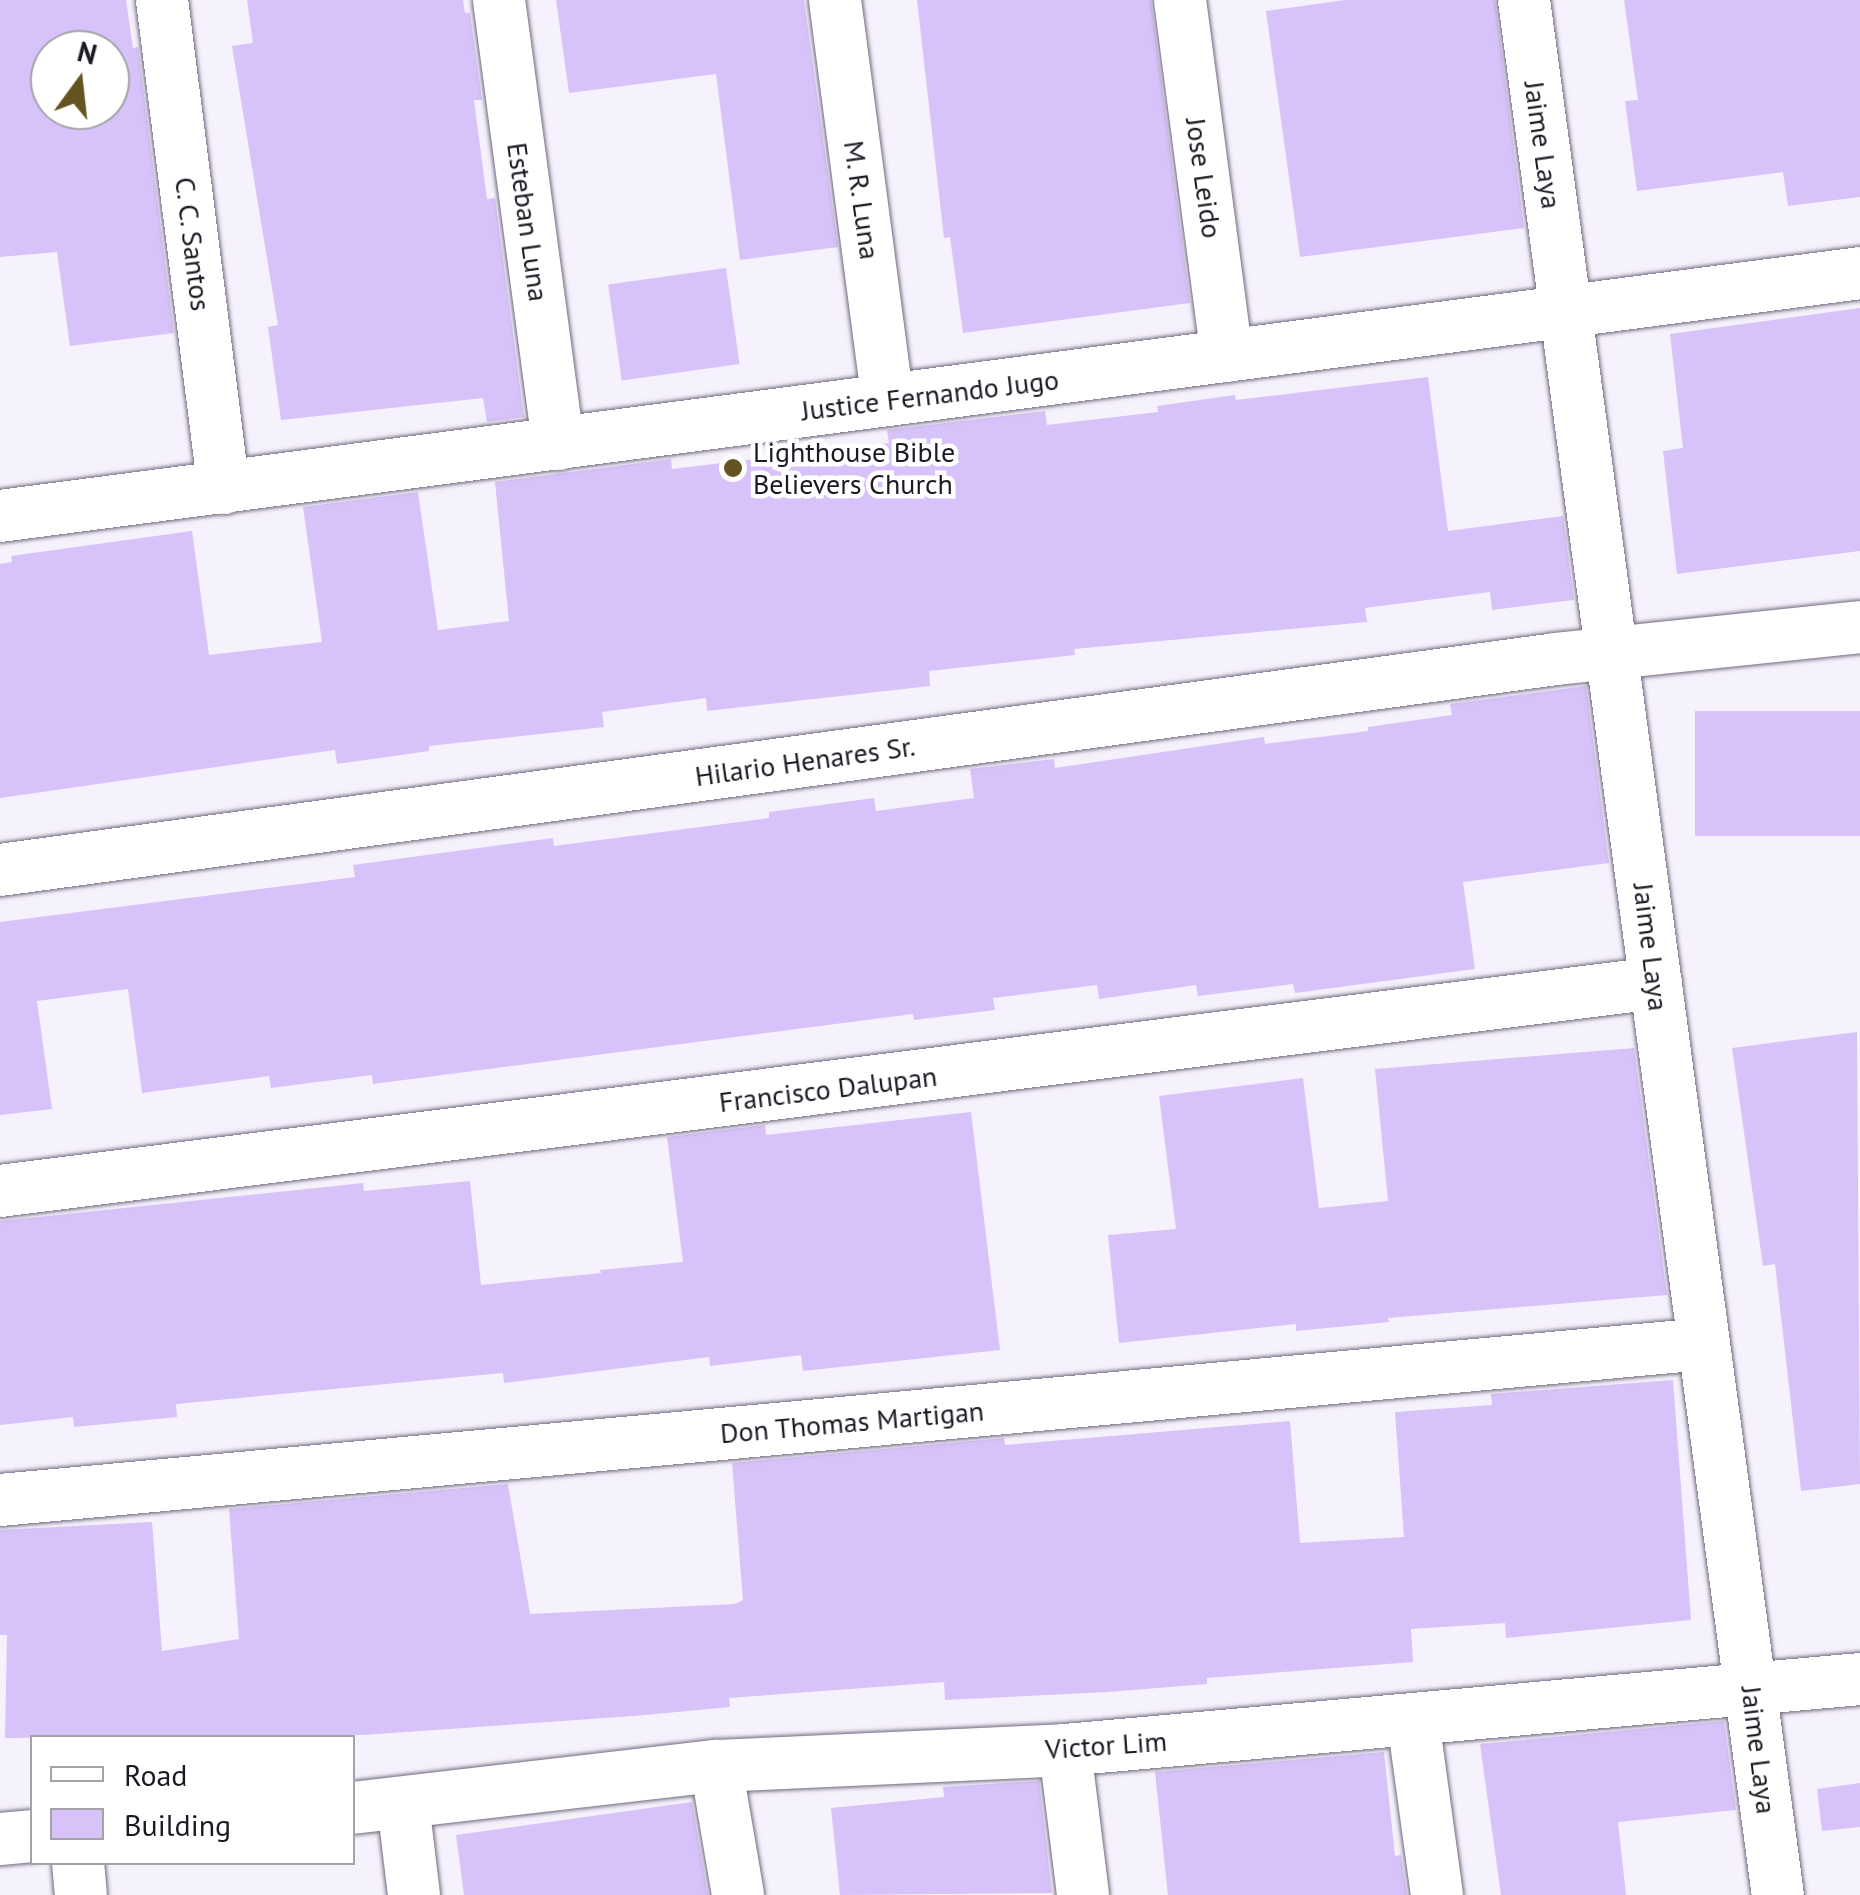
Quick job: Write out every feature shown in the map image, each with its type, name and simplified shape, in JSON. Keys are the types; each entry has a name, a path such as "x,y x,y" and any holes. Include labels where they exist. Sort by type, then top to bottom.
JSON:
{"street":[{"name":"C. C. Santos","path":"162,0 224,488"},
{"name":"Esteban Luna","path":"499,0 558,444"},
{"name":"M. R. Luna","path":"835,0 888,400"},
{"name":"Jose Leido","path":"1180,0 1227,356"},
{"name":"Jaime Laya","path":"1524,0 1778,1895"},
{"name":"Justice Fernando Jugo","path":"0,516 1860,273"},
{"name":"Hilario Henares Sr.","path":"0,870 1611,654 1860,627"},
{"name":"Francisco Dalupan","path":"0,1191 1656,983"},
{"name":"Don Thomas Martigan","path":"0,1500 1704,1344"},
{"name":"Victor Lim","path":"378,1806 716,1766 1064,1750 1860,1678"},
{"path":"1413,1720 1437,1895"},
{"path":"1064,1750 1083,1895"},
{"path":"716,1766 738,1895"},
{"path":"378,1806 414,1895"},
{"path":"0,1838 30,1836"},
{"path":"78,1865 81,1895"}],"building":[{"path":"0,0 126,0 133,48 138,47 174,333 70,346 57,252 0,257"},
{"path":"247,0 463,0 465,13 470,13 482,100 474,100 487,199 495,198 524,417 487,422 483,398 281,420 268,327 278,325 232,46 253,43"},
{"path":"556,0 804,0 838,247 740,260 716,74 569,93"},
{"path":"917,0 1151,0 1190,303 963,333 950,237 944,238"},
{"path":"1345,0 1495,0 1524,228 1300,257 1266,11"},
{"path":"1624,0 1860,0 1860,197 1788,206 1783,172 1637,191 1625,101 1638,100"},
{"path":"726,268 739,364 622,381 608,285"},
{"path":"1860,308 1860,551 1677,574 1663,451 1683,448 1670,334"},
{"path":"1428,377 1448,531 1563,516 1574,600 1492,610 1490,592 1365,608 1367,622 1074,649 1075,655 929,671 930,686 707,711 706,698 602,712 604,727 429,746 429,751 337,764 335,750 0,798 0,564 12,562 11,556 192,531 209,655 322,642 303,507 418,492 438,630 509,621 495,482 671,459 672,469 889,443 887,430 1045,411 1047,425 1158,412 1157,406 1235,395 1236,400"},
{"path":"1586,686 1609,863 1463,882 1475,969 1295,993 1293,984 1198,996 1196,985 1099,999 1097,985 993,998 995,1010 914,1020 913,1014 373,1084 372,1075 271,1088 269,1076 142,1093 128,989 37,1001 52,1109 0,1115 0,922 355,877 353,865 553,838 554,846 769,818 769,812 874,798 876,811 974,798 970,769 1054,759 1055,768 1264,737 1265,744 1368,731 1368,727 1452,715 1450,704"},
{"path":"1695,711 1860,711 1860,836 1695,836"},
{"path":"1857,1032 1860,1484 1801,1491 1775,1264 1763,1266 1732,1048"},
{"path":"1634,1048 1667,1295 1388,1318 1389,1322 1296,1331 1296,1324 1119,1343 1108,1235 1176,1229 1159,1096 1303,1078 1319,1208 1388,1201 1375,1069"},
{"path":"971,1112 1000,1350 803,1371 801,1355 710,1366 709,1357 504,1383 503,1373 176,1404 177,1417 74,1427 73,1417 0,1425 0,1221 363,1183 364,1191 470,1181 481,1285 601,1273 600,1270 683,1262 667,1137 765,1125 766,1135"},
{"path":"1673,1380 1691,1620 1506,1638 1505,1623 1411,1629 1413,1662 1207,1678 1207,1684 1107,1692 945,1700 944,1682 729,1698 730,1707 634,1716 363,1735 5,1738 7,1635 0,1635 0,1530 152,1522 162,1651 239,1639 229,1509 508,1484 530,1614 735,1604 743,1600 732,1463 1004,1438 1005,1445 1290,1421 1300,1543 1404,1537 1395,1412 1492,1405 1491,1394"},
{"path":"1724,1721 1736,1810 1618,1822 1626,1895 1501,1895 1480,1744"},
{"path":"1384,1752 1395,1856 1401,1855 1407,1895 1168,1895 1155,1772"},
{"path":"1039,1781 1052,1893 840,1895 831,1808 944,1797 943,1787"},
{"path":"1860,1783 1860,1827 1822,1831 1817,1789"},
{"path":"692,1802 708,1895 464,1895 456,1835"}],"place":[{"name":"Lighthouse Bible Believers Church","path":"733,468"}]}
